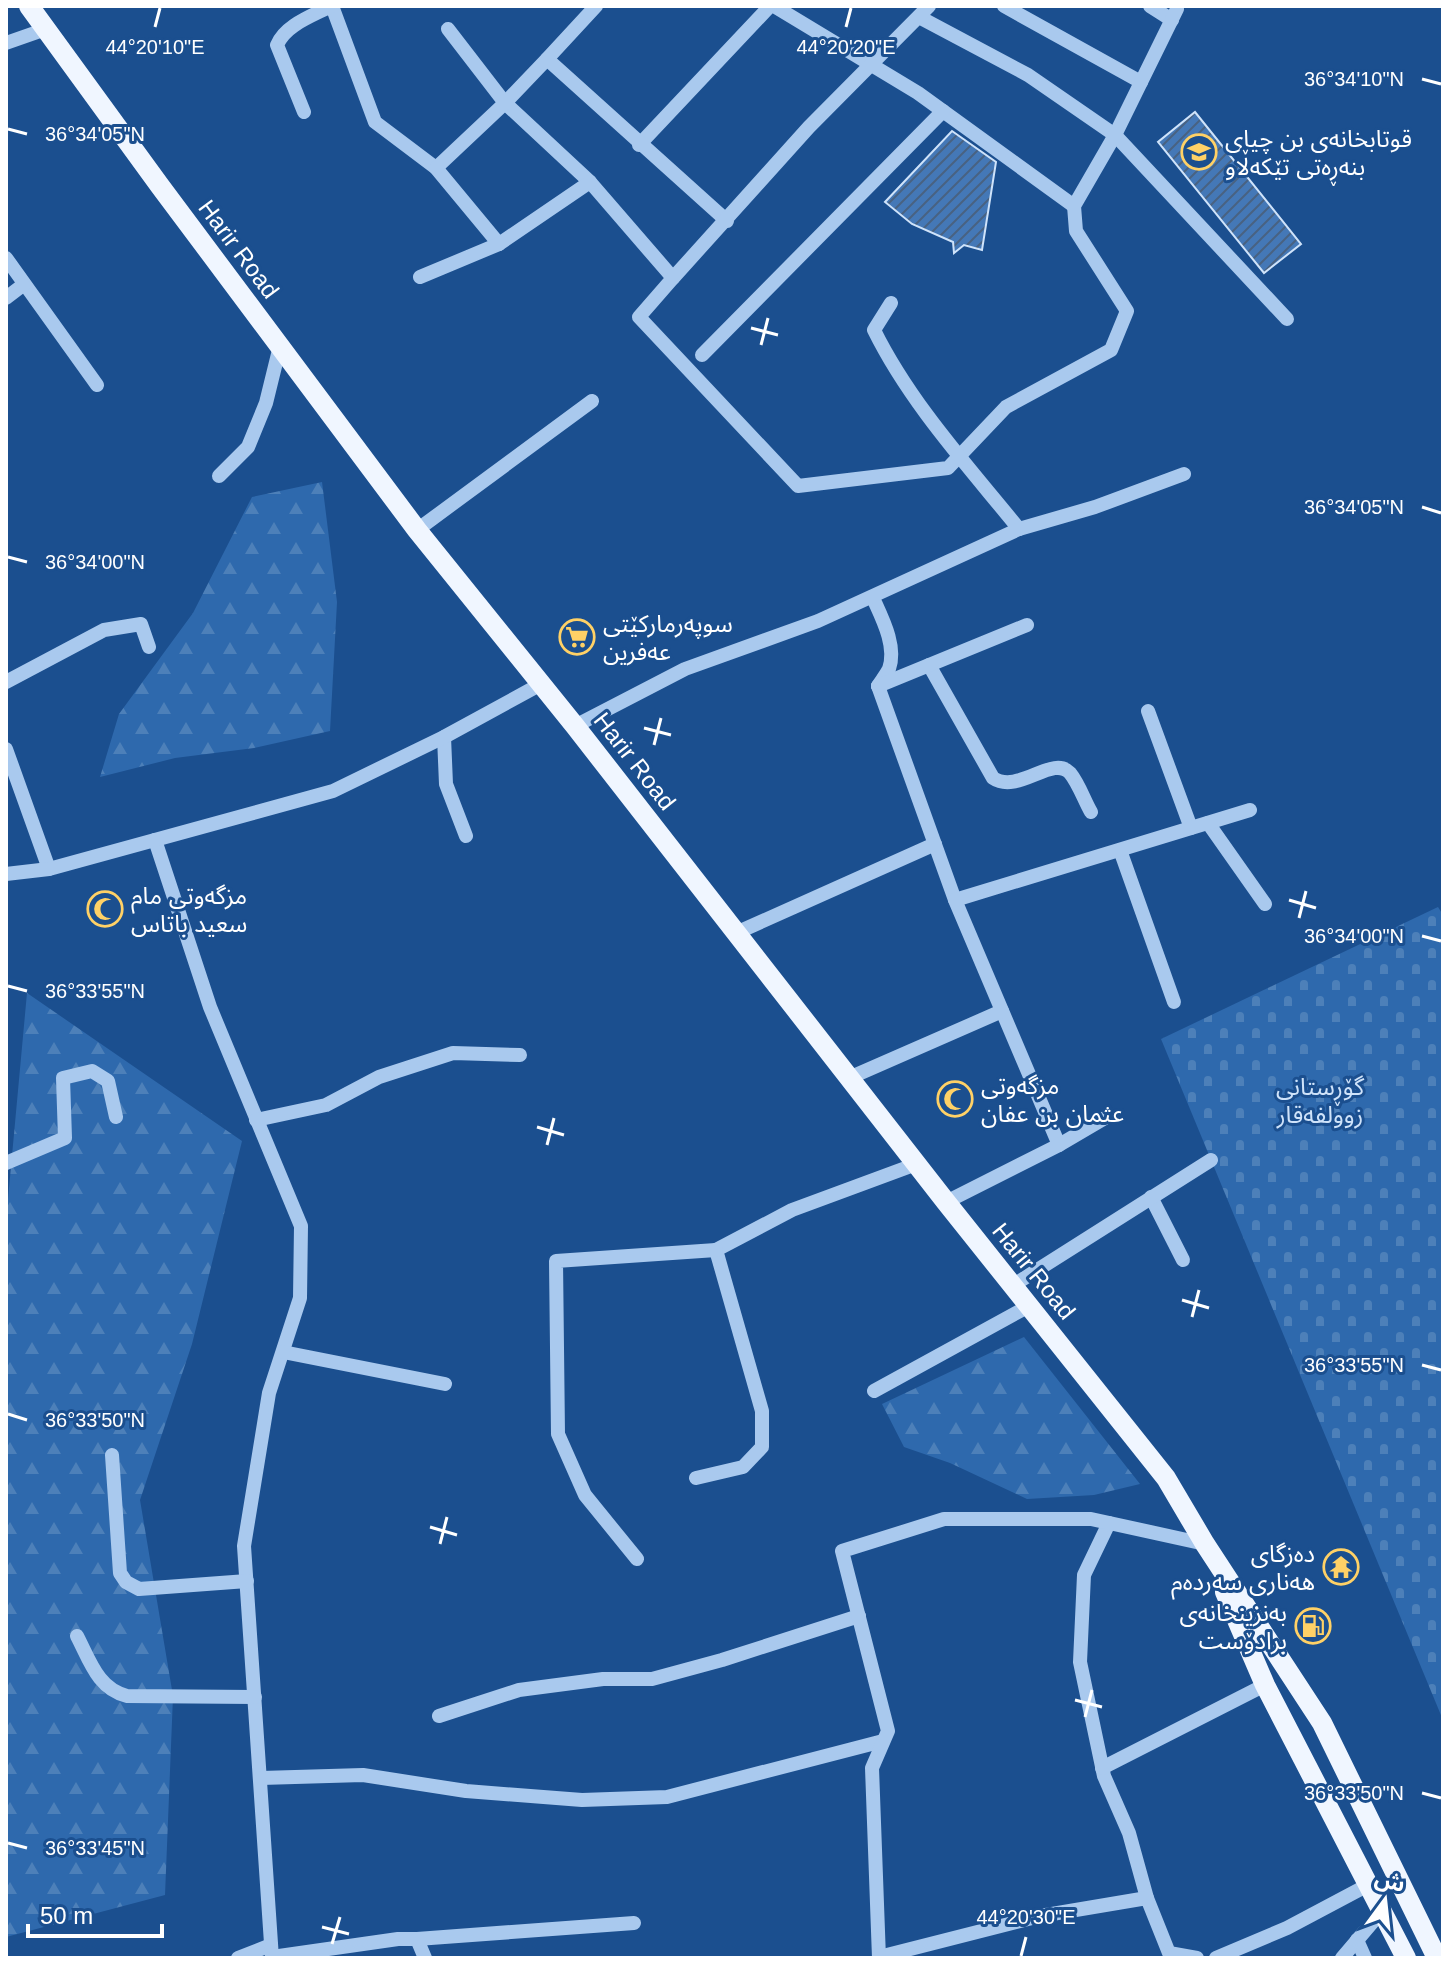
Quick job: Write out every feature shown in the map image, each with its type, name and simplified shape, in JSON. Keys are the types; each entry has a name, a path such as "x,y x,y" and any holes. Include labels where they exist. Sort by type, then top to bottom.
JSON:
{"main road":[{"name":"Harir Road","path":"29,6 417,530 575,726 1012,1286 1166,1478 1205,1544"},
{"path":"1205,1544 1265,1685 1406,1958"},
{"path":"1205,1544 1322,1723 1437,1958"}],"street":[{"path":"304,112 277,45 289,29 331,6 375,122 436,168 499,244"},
{"path":"436,168 505,103 596,6"},
{"path":"639,145 772,6 943,111 1074,206"},
{"path":"1004,6 1141,82"},
{"path":"1150,6 1175,14 1115,135 1074,206 1076,231 1127,311 1111,350 1006,407 948,468 798,486 639,317 809,127 924,12 1028,75 1115,135 1287,319"},
{"path":"6,43 46,29"},
{"path":"448,29 505,103 590,182 673,278"},
{"path":"547,59 727,221"},
{"path":"702,355 943,111"},
{"path":"420,277 499,244 590,182"},
{"path":"6,258 97,385"},
{"path":"6,298 23,285"},
{"path":"891,303 874,330 933,423 1019,529"},
{"path":"219,476 248,447 266,403 280,346"},
{"path":"417,530 592,401"},
{"path":"575,726 685,669 873,598 1019,529 1095,507 1184,474"},
{"path":"873,598 890,647 890,667 878,686"},
{"path":"6,682 104,630 141,624 149,647"},
{"path":"878,686 1027,625"},
{"path":"929,665 993,778 1002,784 1011,784 1062,768 1069,772 1091,812"},
{"path":"6,874 49,869 333,791 444,737 541,684"},
{"path":"878,686 955,900 1059,1145"},
{"path":"1148,711 1191,828"},
{"path":"444,737 446,784 466,836"},
{"path":"6,749 49,869"},
{"path":"955,900 1250,810"},
{"path":"1208,823 1265,904"},
{"path":"155,840 210,1007 301,1226 300,1298 269,1393 244,1546 272,1954"},
{"path":"736,933 935,844"},
{"path":"1120,850 1174,1002"},
{"path":"849,1078 1002,1011"},
{"path":"256,1120 326,1105 379,1077 453,1053 520,1055"},
{"path":"6,1163 65,1138 63,1078 92,1071 108,1081 116,1117"},
{"path":"946,1202 1105,1118"},
{"path":"637,1559 585,1495 558,1434 556,1261 716,1250 792,1210 911,1166 913,1160"},
{"path":"1012,1286 1211,1160"},
{"path":"1151,1197 1183,1260"},
{"path":"696,1478 743,1467 762,1447 762,1411 716,1250"},
{"path":"874,1391 1029,1306"},
{"path":"283,1352 445,1384"},
{"path":"112,1455 120,1573 126,1582 139,1589 247,1581"},
{"path":"1147,1898 1040,1916 879,1958 872,1768 888,1731 842,1551 944,1519 1091,1519 1205,1544"},
{"path":"1109,1523 1084,1575 1080,1662 1102,1768 1129,1833 1147,1898 1169,1953 1197,1958"},
{"path":"439,1716 519,1690 603,1679 652,1679 859,1616"},
{"path":"77,1636 100,1681 112,1692 127,1696 255,1697"},
{"path":"1102,1768 1265,1685"},
{"path":"261,1778 363,1775 466,1791 568,1799 667,1797 883,1741"},
{"path":"1216,1958 1287,1928 1368,1885"},
{"path":"1342,1958 1382,1911"},
{"path":"238,1958 417,1939 634,1923"},
{"path":"417,1939 425,1958"},
{"path":"1357,1940 1365,1958"}],"green space":[{"path":"322,482 337,602 330,731 254,748 175,758 100,777 119,714 193,613 252,497"},
{"name":"گۆڕستانی زوولفەقار","path":"1438,907 1443,915 1443,1720 1161,1039"},
{"path":"27,993 242,1141 192,1344 140,1500 173,1696 165,1895 6,1937 6,1221"},
{"path":"1024,1337 1140,1484 1094,1495 1027,1499 950,1463 904,1447 882,1404"}],"building":[{"path":"1195,112 1301,244 1264,273 1158,142"},
{"path":"952,131 996,162 982,250 964,245 954,253 953,242 912,224 885,202"}],"place":[{"name":"قوتابخانەی بن چیای بنەڕەتی تێکەڵاو","path":"1199,152"},
{"name":"سوپەرمارکێتی عەفرین","path":"577,637"},
{"name":"مزگەوتی مام سعید باتاس","path":"105,909"},
{"name":"مزگەوتی عثمان بن عفان","path":"955,1099"},
{"name":"دەزگای هەناری سەردەم","path":"1341,1567"},
{"name":"بەنزینخانەی برادۆست","path":"1313,1626"}]}
